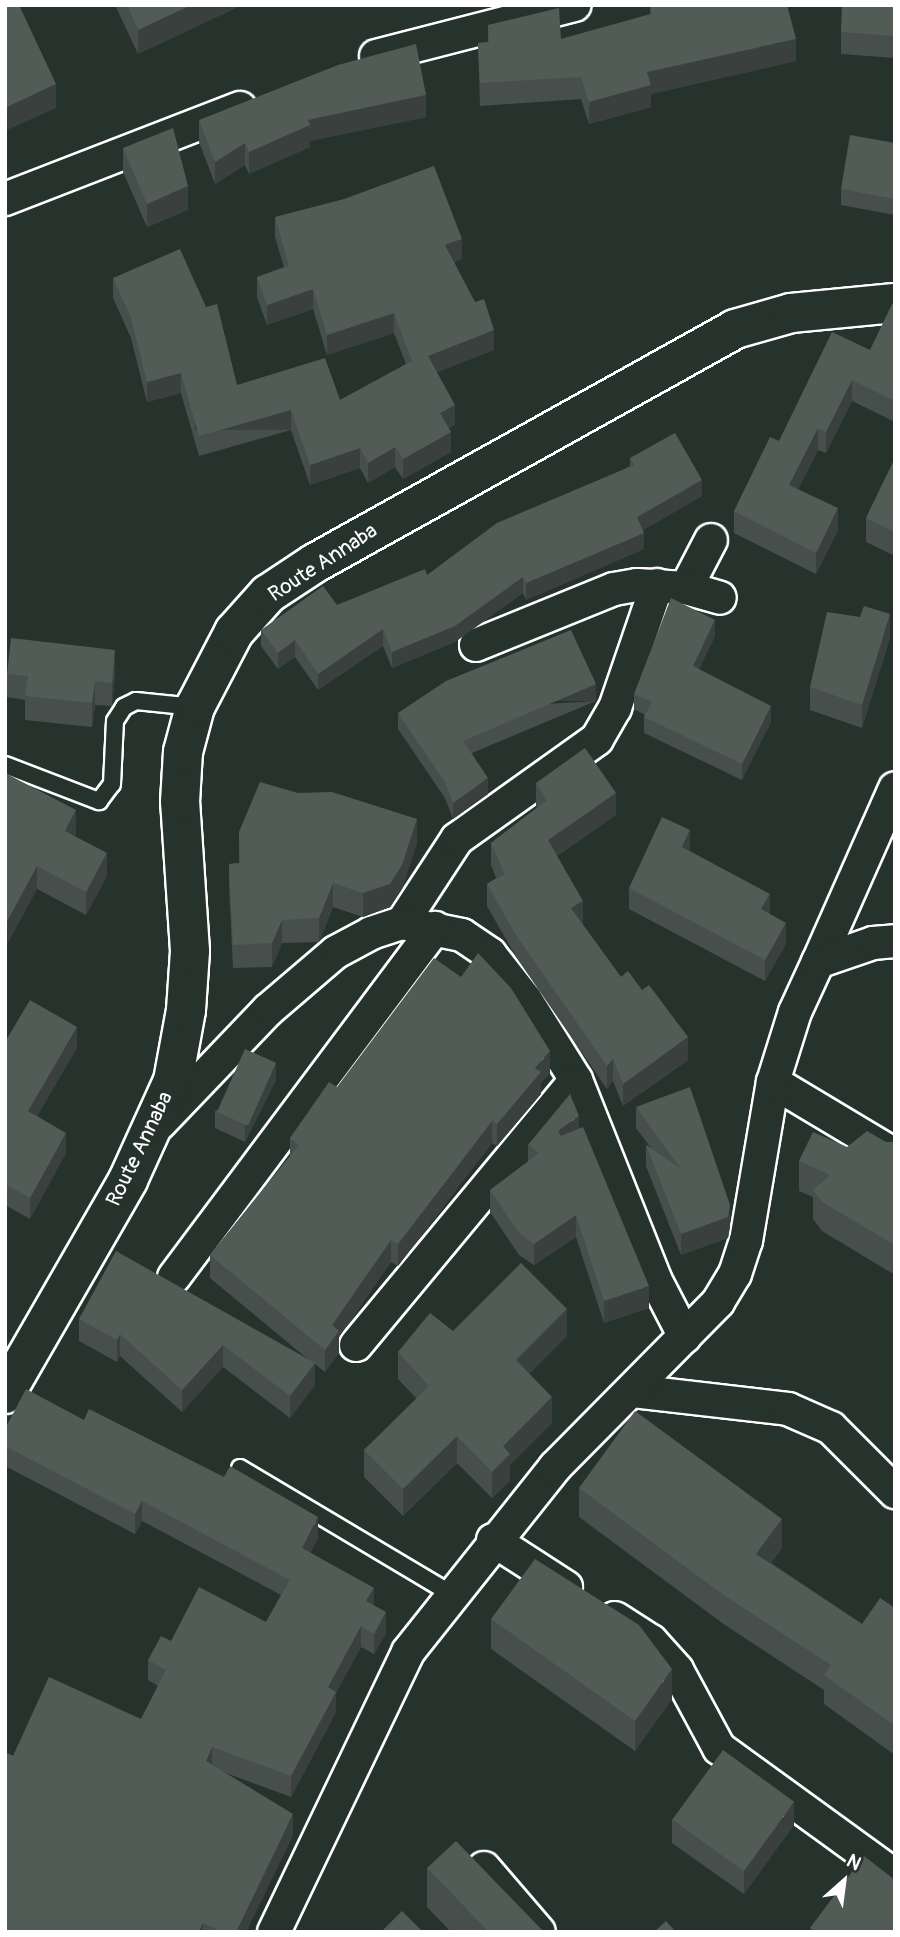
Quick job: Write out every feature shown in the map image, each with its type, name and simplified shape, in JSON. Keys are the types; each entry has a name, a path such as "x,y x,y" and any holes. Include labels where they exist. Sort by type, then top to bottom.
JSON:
{"main road":[{"name":"Route Annaba","path":"5,1394 151,1132 173,1081 186,1010 190,951 180,802 183,752 195,707 234,632 268,594 315,563 734,329 791,313 895,303"}],"street":[{"path":"345,65 575,5"},
{"path":"5,199 267,96"},
{"path":"402,923 457,839 597,739 615,708 672,586 711,540"},
{"path":"476,645 614,589 672,586 720,598"},
{"path":"274,1932 408,1652 450,1593 493,1540 588,1431 633,1391 718,1302 735,1274 746,1241 773,1082 795,1013 895,788"},
{"path":"151,1132 300,980 336,952 371,933 402,923 462,935 490,954 526,1000 576,1080 655,1279 685,1337"},
{"path":"174,1277 435,928"},
{"path":"818,962 873,943 895,941"},
{"path":"356,1345 576,1080"},
{"path":"773,1082 895,1155"},
{"path":"633,1391 788,1409 831,1428 895,1492"},
{"path":"493,1540 651,1641 677,1670 719,1748 895,1875"},
{"path":"484,1868 539,1932"}],"lane":[{"path":"5,765 99,801 112,784 115,721 124,706 136,701 195,707"},
{"path":"240,1468 450,1593"}],"building":[{"path":"19,5 56,84 5,108 5,6"},
{"path":"127,5 191,5 138,30"},
{"path":"650,5 787,5 796,39 647,72 651,85 589,102 581,77 480,83 478,43 489,42 488,25 559,8 561,39 652,14"},
{"path":"842,5 895,5 895,36 841,32"},
{"path":"416,44 426,95 308,120 310,125 249,152 245,143 215,162 199,120 338,65"},
{"path":"173,128 188,186 147,204 123,148"},
{"path":"850,135 895,143 895,199 841,189"},
{"path":"434,166 462,239 445,245 475,302 484,299 494,330 428,356 455,405 440,413 451,432 403,459 395,447 368,463 360,448 310,465 291,410 199,436 181,373 147,382 131,318 113,278 180,249 206,307 217,304 237,385 325,358 340,400 412,361 394,313 327,335 313,289 267,305 257,277 289,266 275,217 344,199"},
{"path":"895,302 895,401 852,380 826,432 818,428 789,485 838,508 816,553 734,511 770,437 779,441 832,332 870,350"},
{"path":"675,433 702,480 637,517 644,533 526,583 523,577 455,626 392,652 383,629 318,674 295,640 278,653 261,630 323,586 337,605 425,569 427,575 497,523 634,465 630,458"},
{"path":"895,458 895,532 866,518"},
{"path":"671,598 715,620 693,666 771,706 742,764 644,717 652,702 634,694"},
{"path":"864,606 890,614 862,705 810,687 827,612 860,617"},
{"path":"571,630 596,684 463,741 488,778 453,803 445,782 398,713 446,681"},
{"path":"11,638 115,650 112,683 95,681 92,703 25,696 28,676 7,674"},
{"path":"585,748 616,793 548,840 583,901 571,908 621,977 628,971 642,990 649,985 688,1037 623,1084 613,1059 607,1066 516,935 487,884 505,874 491,843 547,800 536,783"},
{"path":"5,773 76,810 65,831 107,853 86,892 37,866 5,925"},
{"path":"260,782 298,793 332,792 417,819 402,865 390,884 363,893 333,883 319,918 282,920 272,943 233,945 229,864 240,863 239,832"},
{"path":"662,817 690,830 682,847 770,894 761,909 786,923 765,960 629,888"},
{"path":"478,953 511,988 550,1051 535,1068 541,1072 497,1124 492,1121 398,1244 391,1240 332,1325 339,1331 325,1350 210,1255 299,1145 290,1138 329,1082 337,1087 434,958 461,977"},
{"path":"30,1000 77,1027 28,1111 66,1133 30,1198 5,1184 5,1042"},
{"path":"245,1049 276,1063 248,1126 217,1112"},
{"path":"690,1087 730,1205 728,1217 681,1234 646,1145 681,1169 636,1107"},
{"path":"570,1094 579,1116 558,1131 561,1136 583,1127 649,1286 604,1301 576,1215 534,1244 519,1233 490,1190 539,1153 528,1145"},
{"path":"867,1131 886,1142 895,1142 895,1245 822,1202 813,1190 830,1175 799,1161 813,1132 847,1147"},
{"path":"116,1251 315,1363 290,1396 223,1345 182,1390 120,1334 117,1340 79,1319"},
{"path":"521,1263 567,1309 516,1360 552,1397 503,1446 510,1454 492,1472 457,1436 403,1489 364,1450 429,1386 398,1352 430,1313 453,1331"},
{"path":"26,1389 84,1420 89,1409 224,1477 230,1466 318,1517 302,1548 374,1588 366,1601 386,1612 374,1634 361,1626 328,1687 336,1692 291,1776 212,1747 206,1761 293,1814 236,1932 223,1932 203,1923 198,1932 5,1932 5,1886 8,1881 5,1880 5,1752 13,1756 49,1677 141,1719 166,1670 148,1660 161,1636 171,1641 199,1587 266,1622 290,1580 142,1501 135,1514 5,1446 5,1429"},
{"path":"635,1411 782,1519 756,1554 862,1624 880,1598 895,1608 895,1726 824,1675 831,1665 725,1596 579,1488"},
{"path":"535,1559 639,1625 672,1669 635,1721 491,1619"},
{"path":"723,1750 794,1802 744,1871 672,1820"},
{"path":"456,1841 544,1932 489,1932 427,1868"},
{"path":"864,1856 895,1880 895,1930 815,1932 810,1928"},
{"path":"402,1911 423,1932 381,1932"},
{"path":"666,1921 676,1932 654,1932"}]}
